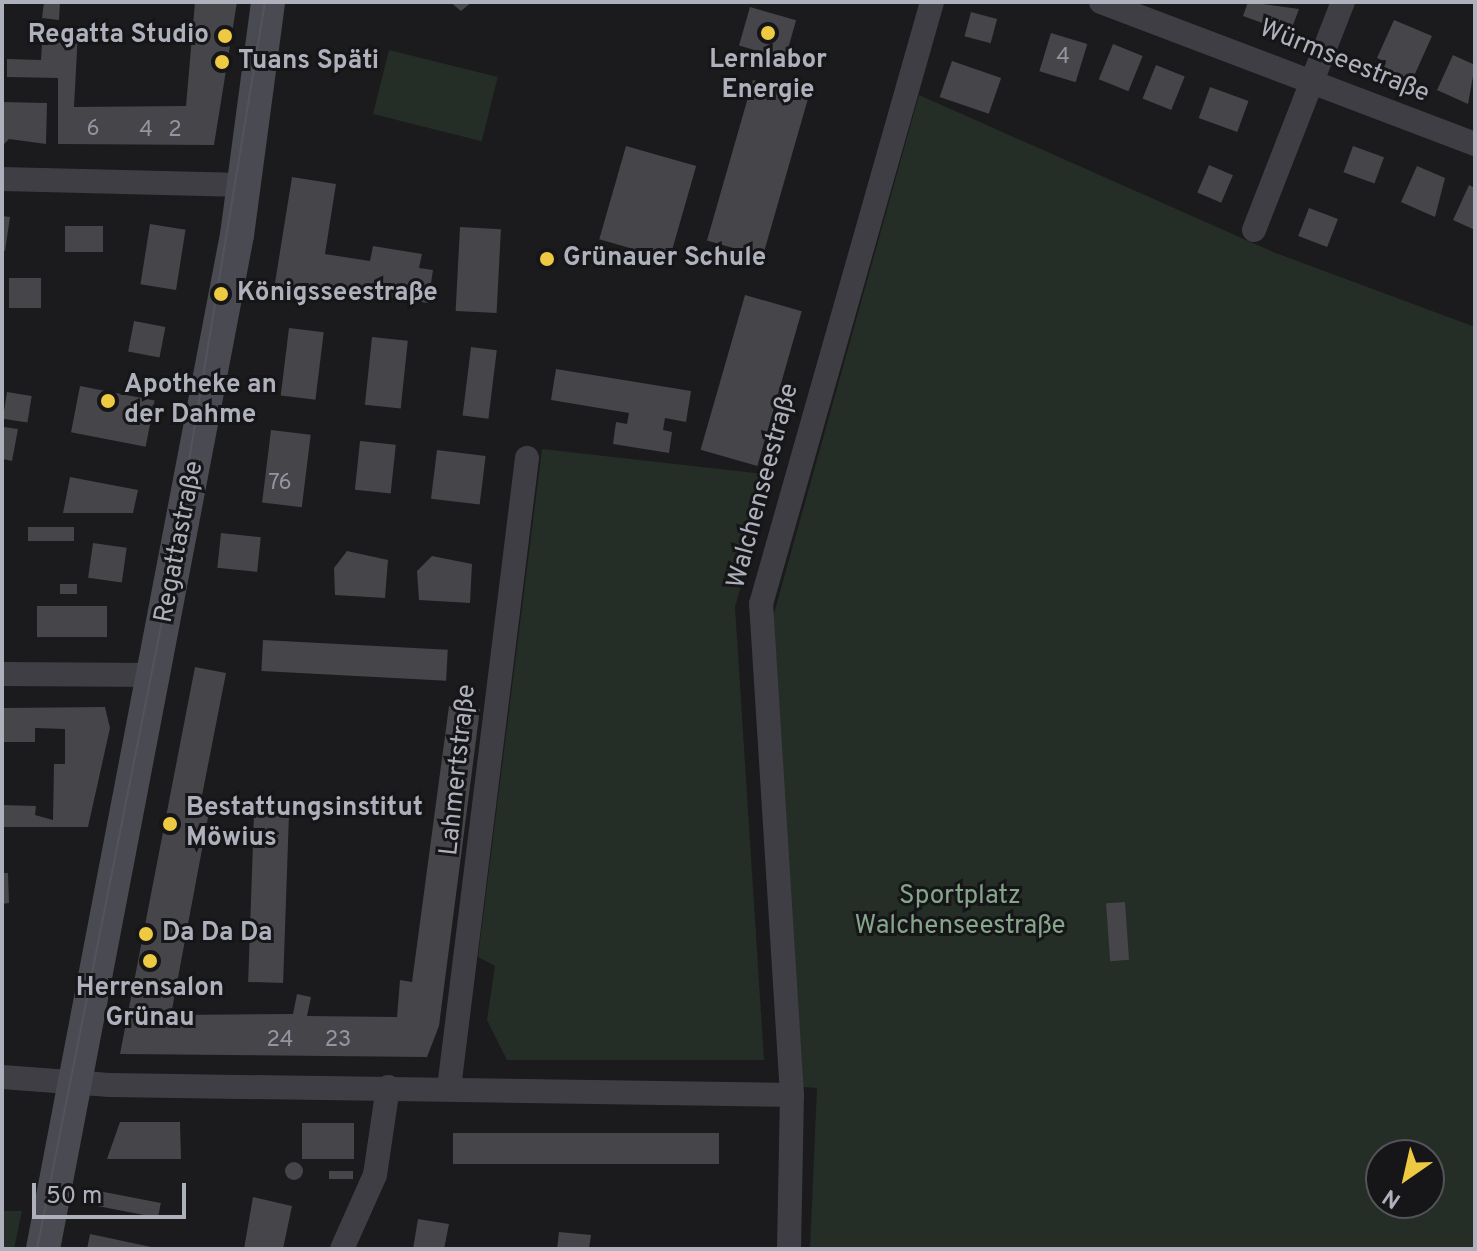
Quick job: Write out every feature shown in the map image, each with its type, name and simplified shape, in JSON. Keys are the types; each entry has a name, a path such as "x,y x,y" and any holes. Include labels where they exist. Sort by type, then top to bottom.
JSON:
{"main road":[{"name":"Regattastraße","path":"43,1249 155,675 244,185 268,2"}],"street":[{"name":"Walchenseestraße","path":"789,1249 792,1095 761,604 932,2"},
{"name":"Würmseestraße","path":"1101,2 1313,79 1475,144"},
{"path":"1254,230 1343,2"},
{"path":"2,179 244,185"},
{"name":"Lahmertstraße","path":"449,1088 527,458"},
{"path":"2,674 155,675"},
{"path":"2,1077 792,1095"},
{"path":"342,1249 375,1175 388,1087"}],"green space":[{"path":"389,50 498,77 482,141 373,114"},
{"name":"Sportplatz Walchenseestraße","path":"919,95 1273,252 1475,327 1475,1249 810,1249 817,1088 803,1087 773,617"},
{"path":"542,449 772,475 735,607 764,1060 507,1060 487,1020 495,966 478,957"},
{"path":"2,1211 22,1211 14,1249 2,1249"}],"building":[{"path":"44,2 60,2 59,20 42,18"},
{"path":"195,2 237,2 214,145 58,144 58,78 7,77 7,59 41,60 42,43 59,43 59,31 78,32 74,107 186,106"},
{"path":"450,2 472,2 461,11"},
{"path":"1248,2 1299,9 1290,33 1243,16"},
{"name":"Lernlabor Energie","path":"750,7 796,20 785,59 739,45"},
{"path":"971,12 997,19 991,43 965,36"},
{"path":"1394,20 1432,36 1414,76 1404,79 1383,70 1386,62 1377,58"},
{"path":"1051,33 1087,44 1076,82 1039,71"},
{"path":"1113,44 1143,56 1128,91 1099,79"},
{"path":"1453,55 1475,65 1468,104 1437,90"},
{"path":"952,61 1001,78 989,114 940,97"},
{"path":"1156,65 1185,77 1171,110 1143,98"},
{"path":"753,80 809,96 763,257 707,241"},
{"path":"1210,87 1249,101 1237,132 1199,118"},
{"path":"2,102 47,103 46,144 9,139 2,146"},
{"path":"626,146 696,166 669,259 599,239"},
{"path":"1353,146 1384,157 1374,184 1343,172"},
{"path":"1209,165 1233,175 1221,203 1197,193"},
{"path":"1417,166 1445,178 1435,217 1401,202"},
{"path":"292,177 336,184 325,254 370,261 373,246 422,254 419,268 433,270 428,303 320,287 319,296 274,289"},
{"path":"1469,185 1475,188 1475,230 1453,220"},
{"path":"1309,208 1338,219 1327,247 1298,236"},
{"path":"2,216 10,217 5,251 2,251"},
{"path":"150,224 186,230 176,290 140,284"},
{"path":"65,226 103,226 103,252 65,252"},
{"path":"460,227 501,229 497,313 456,311"},
{"path":"9,278 41,278 41,308 9,308"},
{"path":"745,295 802,311 757,466 701,450"},
{"path":"134,321 165,327 159,358 128,351"},
{"path":"289,328 324,332 315,400 281,395"},
{"path":"372,337 408,341 401,408 365,405"},
{"path":"471,347 497,350 488,419 463,415"},
{"path":"556,369 691,391 686,422 665,418 663,430 672,432 669,453 613,444 616,422 627,424 629,413 551,400"},
{"path":"80,386 155,401 146,447 71,432"},
{"path":"7,392 32,396 27,423 3,419"},
{"path":"4,427 18,429 12,461 3,459"},
{"path":"271,430 311,435 302,507 262,502"},
{"path":"360,441 396,445 391,493 355,490"},
{"path":"437,450 486,456 480,505 431,499"},
{"path":"70,477 138,490 133,513 63,513"},
{"path":"28,527 74,527 74,541 28,541"},
{"path":"221,533 261,537 257,572 217,568"},
{"path":"93,543 127,548 122,582 88,578"},
{"path":"347,551 388,560 385,598 335,595 334,568"},
{"path":"432,556 472,564 470,603 419,600 417,571"},
{"path":"60,584 77,584 77,594 60,594"},
{"path":"37,606 107,606 107,637 37,637"},
{"path":"263,640 448,650 446,681 261,671"},
{"path":"195,667 226,673 199,811 209,812 171,1015 293,1014 297,994 311,997 307,1016 397,1017 400,980 412,982 449,706 480,709 439,1026 427,1057 120,1054"},
{"path":"105,707 110,728 88,827 2,827 2,805 36,806 35,815 53,820 54,764 65,764 65,729 35,728 35,742 2,742 2,708"},
{"path":"254,814 289,815 283,983 248,982"},
{"path":"2,873 8,873 9,903 2,904"},
{"path":"1125,902 1129,960 1110,961 1106,903"},
{"path":"120,1122 180,1122 181,1159 107,1159"},
{"path":"302,1123 354,1123 354,1159 302,1159"},
{"path":"453,1133 719,1133 719,1164 453,1164"},
{"path":"294,1162 303,1171 294,1180 285,1171"},
{"path":"329,1171 353,1171 353,1179 329,1179"},
{"path":"99,1191 161,1203 158,1218 96,1206"},
{"path":"253,1197 292,1206 283,1249 244,1249"},
{"path":"418,1219 449,1224 444,1249 413,1249"},
{"path":"559,1232 591,1235 589,1249 557,1249"},
{"path":"90,1234 156,1248 156,1249 87,1249"}],"tram line":[{"path":"37,1249 165,606 265,2"}],"place":[{"name":"Lernlabor Energie","path":"768,33"},
{"name":"Regatta Studio","path":"225,36"},
{"name":"Tuans Späti","path":"222,62"},
{"name":"Grünauer Schule","path":"547,259"},
{"name":"Königsseestraße","path":"221,294"},
{"name":"Apotheke an der Dahme","path":"108,401"},
{"name":"Bestattungsinstitut Möwius","path":"170,824"},
{"name":"Da Da Da","path":"146,934"},
{"name":"Herrensalon Grünau","path":"150,961"}]}
